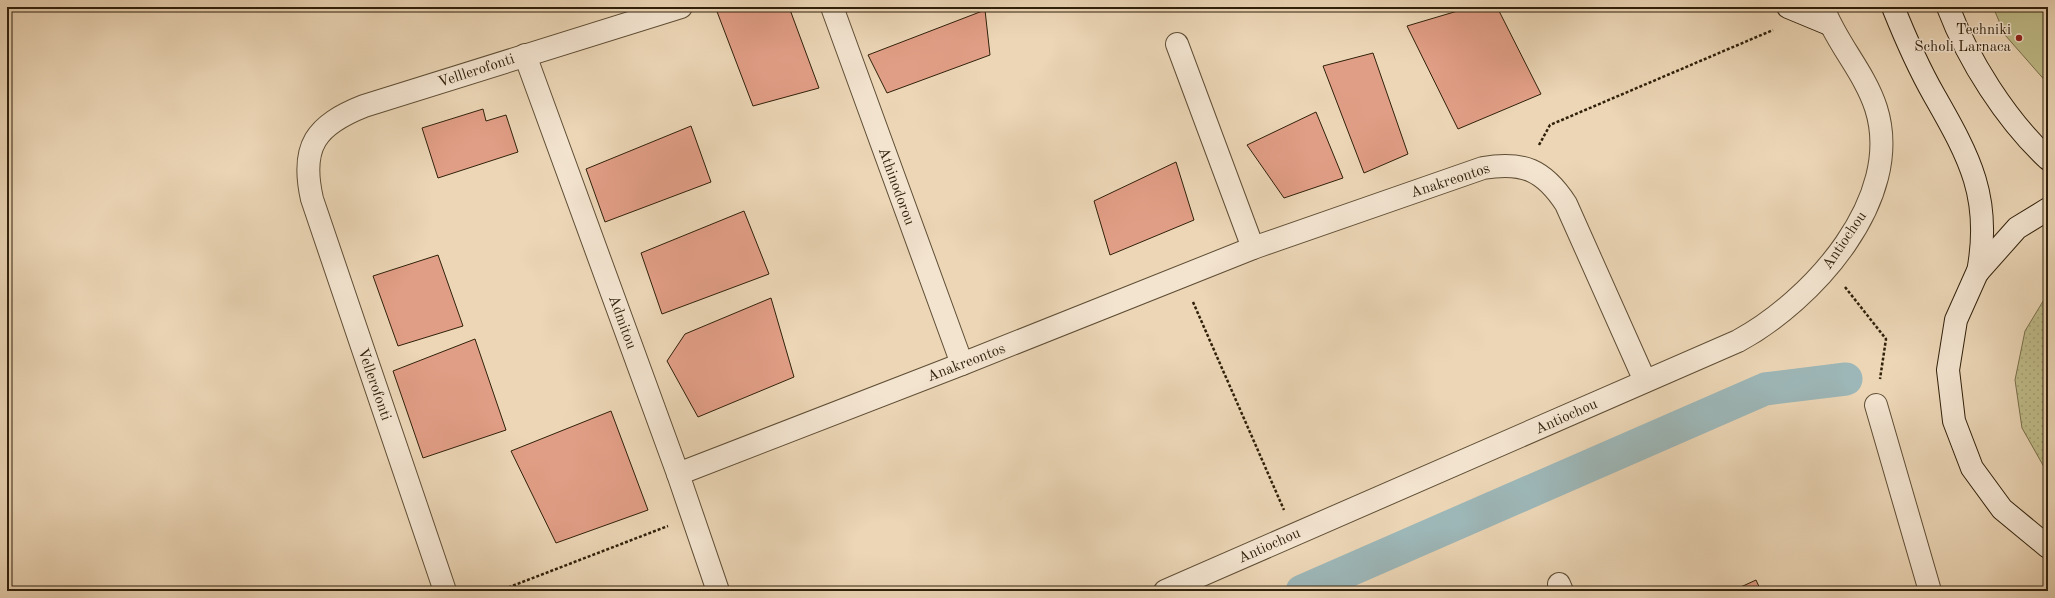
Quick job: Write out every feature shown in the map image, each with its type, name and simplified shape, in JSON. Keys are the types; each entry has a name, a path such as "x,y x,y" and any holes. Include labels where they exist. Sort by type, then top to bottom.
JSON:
{"street":[{"name":"Velllerofonti","path":"308,175 308,162 317,138 334,120 364,106 525,54 680,7"},
{"name":"Athinodorou","path":"832,7 962,364"},
{"path":"1788,7 1820,16"},
{"path":"1893,7 1904,35 1962,143 1972,170 1983,221 1983,246 1978,273 1956,320 1948,370 1954,421 1972,468 2002,509 2046,543"},
{"path":"1948,7 1975,63 1998,101 2015,125 2048,159"},
{"name":"Antiochou","path":"1165,591 1738,341 1765,325 1805,292 1828,266 1851,235 1869,200 1876,181 1882,148 1881,129 1869,89 1855,64 1820,16"},
{"path":"1177,44 1253,248"},
{"name":"Admitou","path":"525,54 678,474 718,591"},
{"name":"Anakreontos","path":"678,474 962,364 1253,248 1483,168 1513,164 1538,173 1557,190 1566,204 1645,381"},
{"name":"Vellerofonti","path":"308,175 312,199 445,591"},
{"path":"1978,273 2017,228 2048,209"},
{"path":"1876,405 1930,591"}],"path":[{"path":"1526,168 1550,125 1820,16"},
{"path":"1828,266 1886,339 1876,405"},
{"path":"1181,276 1294,534"},
{"path":"499,591 693,516"}],"shaded area":[{"path":"1993,7 2048,7 2048,84 2005,35"},
{"path":"2048,293 2048,474 2022,428 2015,380 2025,331"}],"building":[{"path":"723,7 789,7 819,88 753,106 716,9"},
{"path":"1471,7 1497,7 1541,94 1458,129 1407,26"},
{"path":"985,10 990,55 887,93 868,55"},
{"path":"1373,53 1408,154 1364,173 1323,66"},
{"path":"483,109 486,121 506,115 518,152 438,178 422,128"},
{"path":"1316,112 1343,178 1284,198 1247,145"},
{"path":"691,126 711,182 605,222 586,169"},
{"path":"1176,162 1194,220 1110,255 1094,201"},
{"path":"744,211 769,274 662,314 641,253"},
{"path":"438,255 463,326 398,346 373,276"},
{"path":"771,298 794,377 698,417 667,361 685,334"},
{"path":"475,339 506,430 423,458 393,371"},
{"path":"611,411 648,510 556,543 511,451"},
{"path":"1756,580 1761,591 1732,591"}],"waterway":[{"path":"1302,591 1765,389 1846,379"}],"place":[{"name":"Techniki Scholi Larnaca","path":"2019,38"}]}
